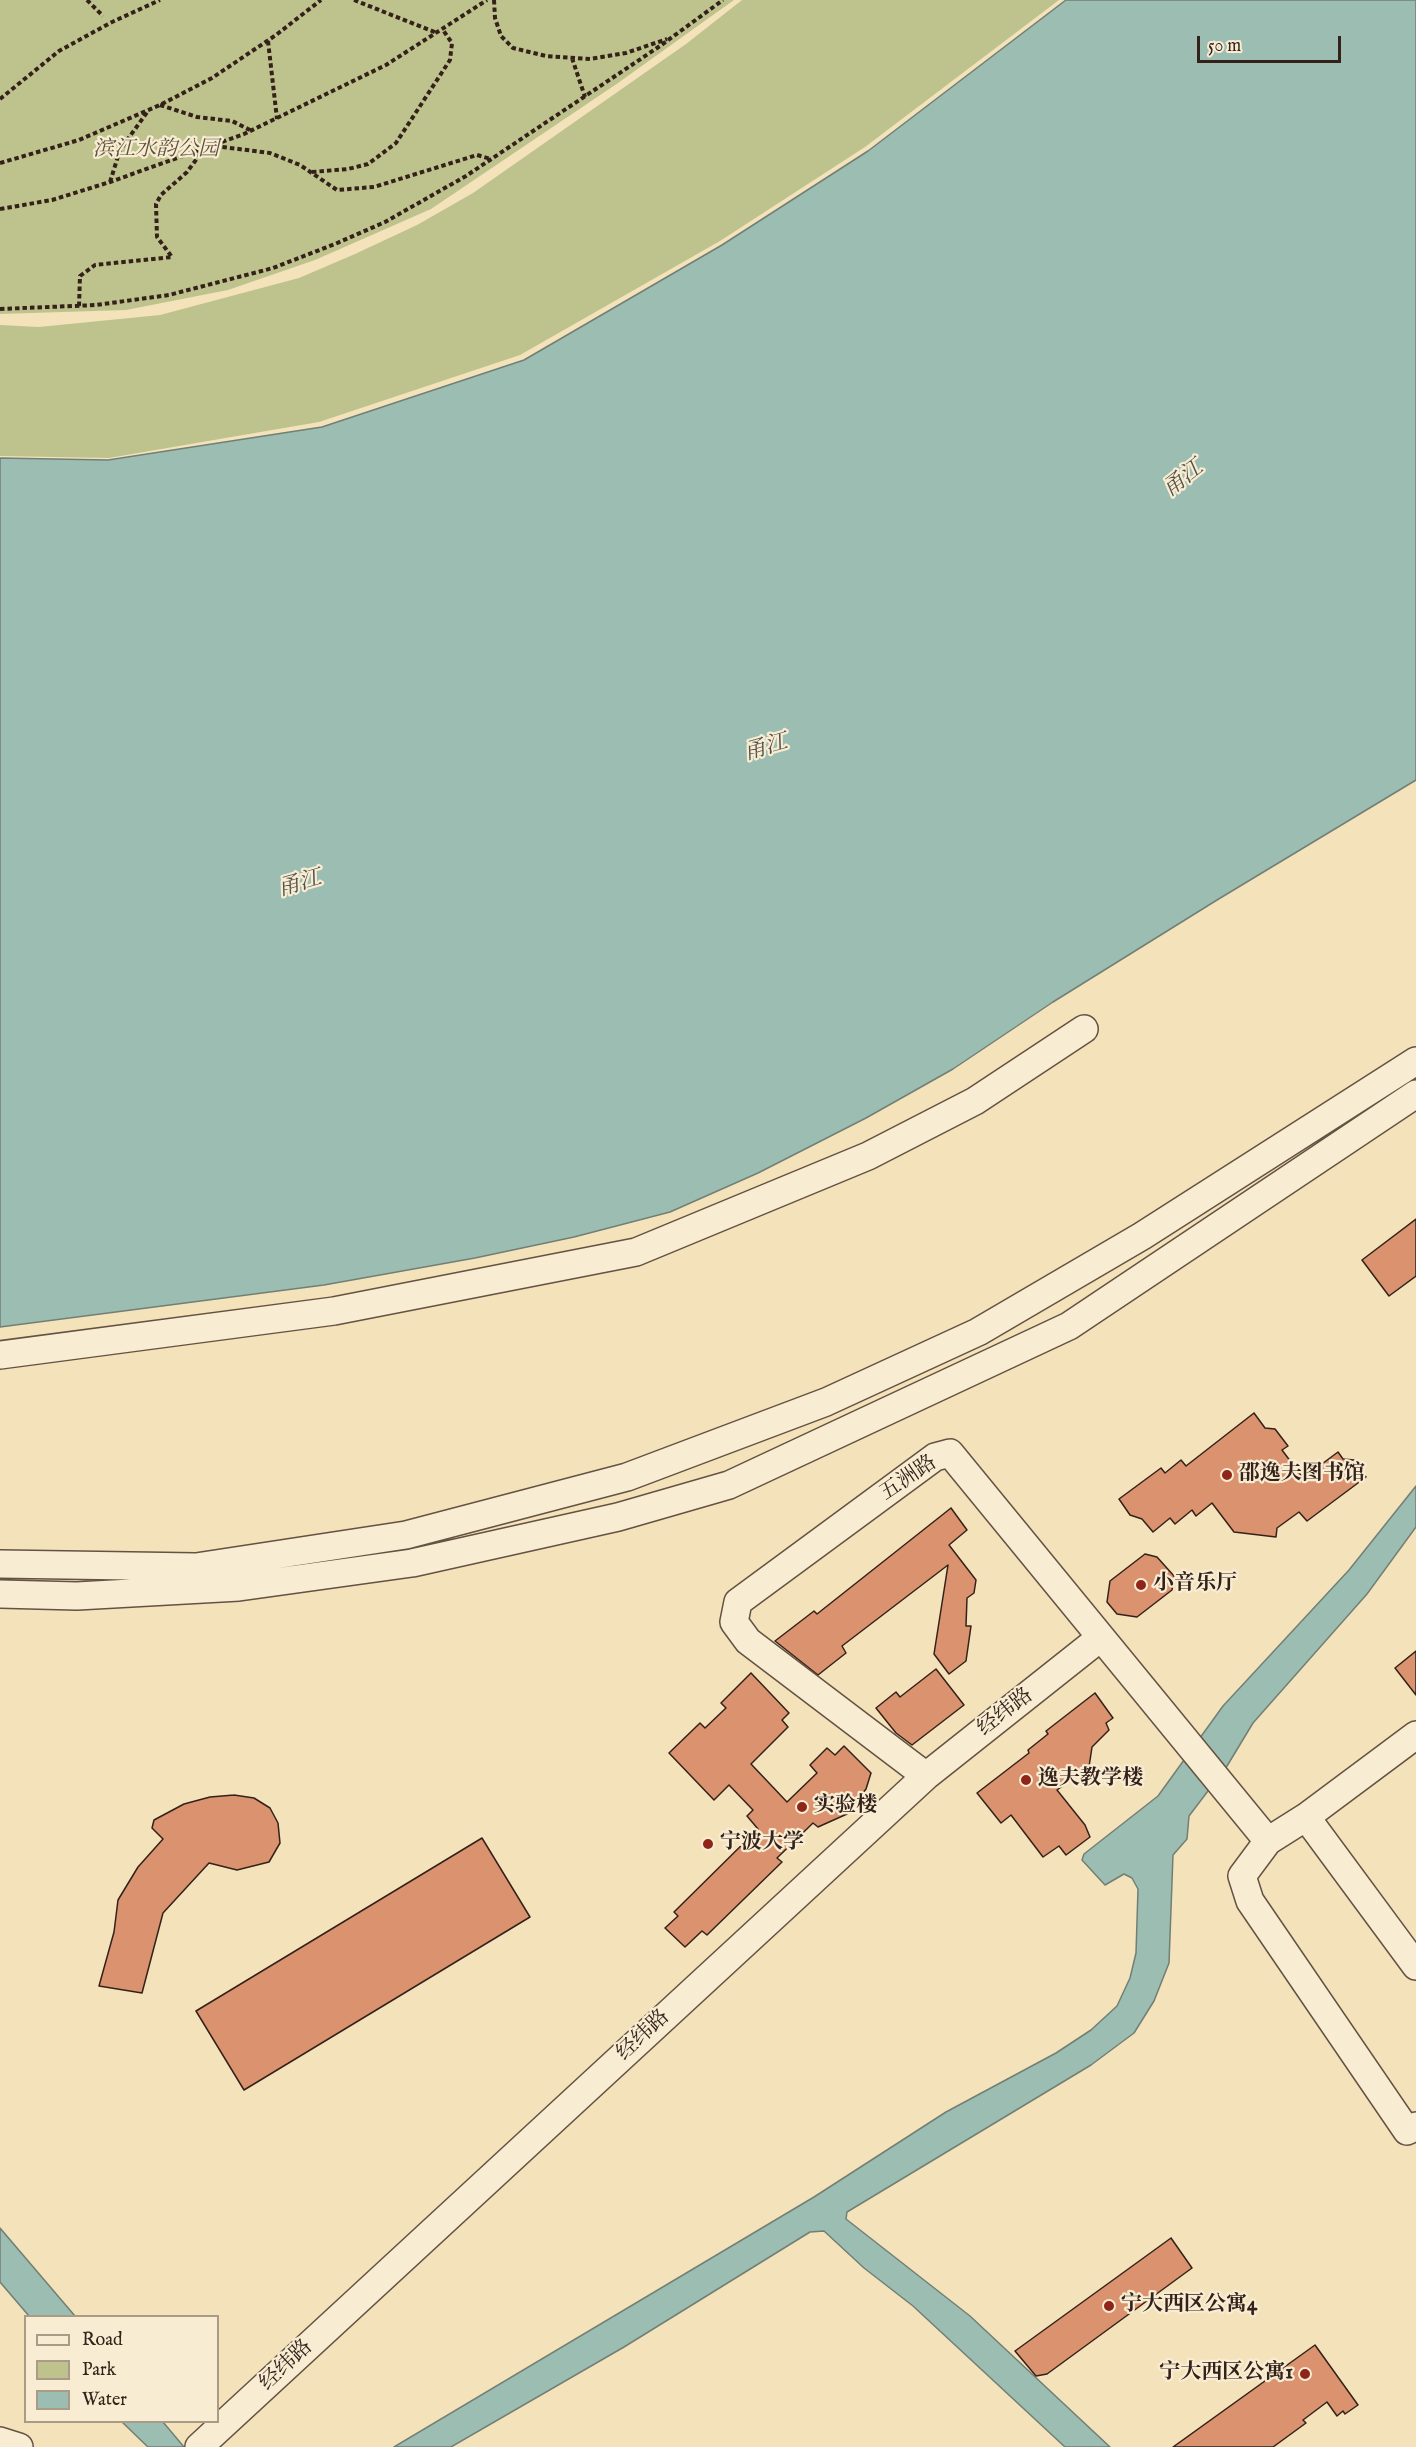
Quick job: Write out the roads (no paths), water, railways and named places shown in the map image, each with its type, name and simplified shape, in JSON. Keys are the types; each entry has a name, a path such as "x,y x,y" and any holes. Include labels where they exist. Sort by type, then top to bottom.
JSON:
{"street":[{"path":"0,1355 334,1311 636,1252 868,1156 975,1101 1084,1029"},
{"path":"0,1564 196,1567 406,1535 627,1477 826,1402 978,1332 1142,1236 1416,1062"},
{"path":"0,1594 77,1596 239,1587 412,1563 618,1517 729,1485 1069,1326 1416,1094"},
{"name":"五洲路","path":"926,1776 748,1641 734,1622 738,1602 935,1457 950,1453 1268,1841"},
{"name":"经纬路","path":"199,2447 926,1776 1100,1638"},
{"path":"1413,2134 1250,1901 1242,1876 1268,1841 1306,1817 1416,1735"},
{"path":"1306,1817 1416,1966"},
{"path":"0,2441 19,2447"}],"water":[{"name":"甬江","path":"1066,0 1416,0 1416,780 1053,1002 953,1069 866,1118 758,1173 670,1212 574,1237 475,1258 324,1285 0,1327 0,458 108,460 322,427 524,360 722,245 868,151"},
{"path":"1416,1486 1416,1527 1367,1594 1253,1723 1227,1766 1189,1816 1187,1839 1173,1855 1169,1963 1154,2001 1134,2033 1091,2065 847,2212 846,2219 970,2316 1110,2447 1065,2447 913,2306 864,2268 824,2231 810,2232 624,2347 451,2447 394,2447 814,2197 946,2112 1056,2053 1091,2030 1117,2006 1130,1978 1136,1953 1138,1889 1132,1878 1124,1874 1105,1885 1082,1860 1084,1854 1158,1796 1223,1706 1349,1570"},
{"path":"0,2228 74,2315 28,2315 0,2282"},
{"path":"123,2423 164,2423 184,2447 148,2447"}],"place":[{"name":"邵逸夫图书馆","path":"1227,1475"},
{"name":"小音乐厅","path":"1141,1585"},
{"name":"逸夫教学楼","path":"1026,1780"},
{"name":"实验楼","path":"802,1807"},
{"name":"宁波大学","path":"708,1844"},
{"name":"宁大西区公寓4","path":"1109,2306"},
{"name":"宁大西区公寓1","path":"1305,2374"}],"park label":[{"name":"滨江水韵公园","path":"156,151"}]}
